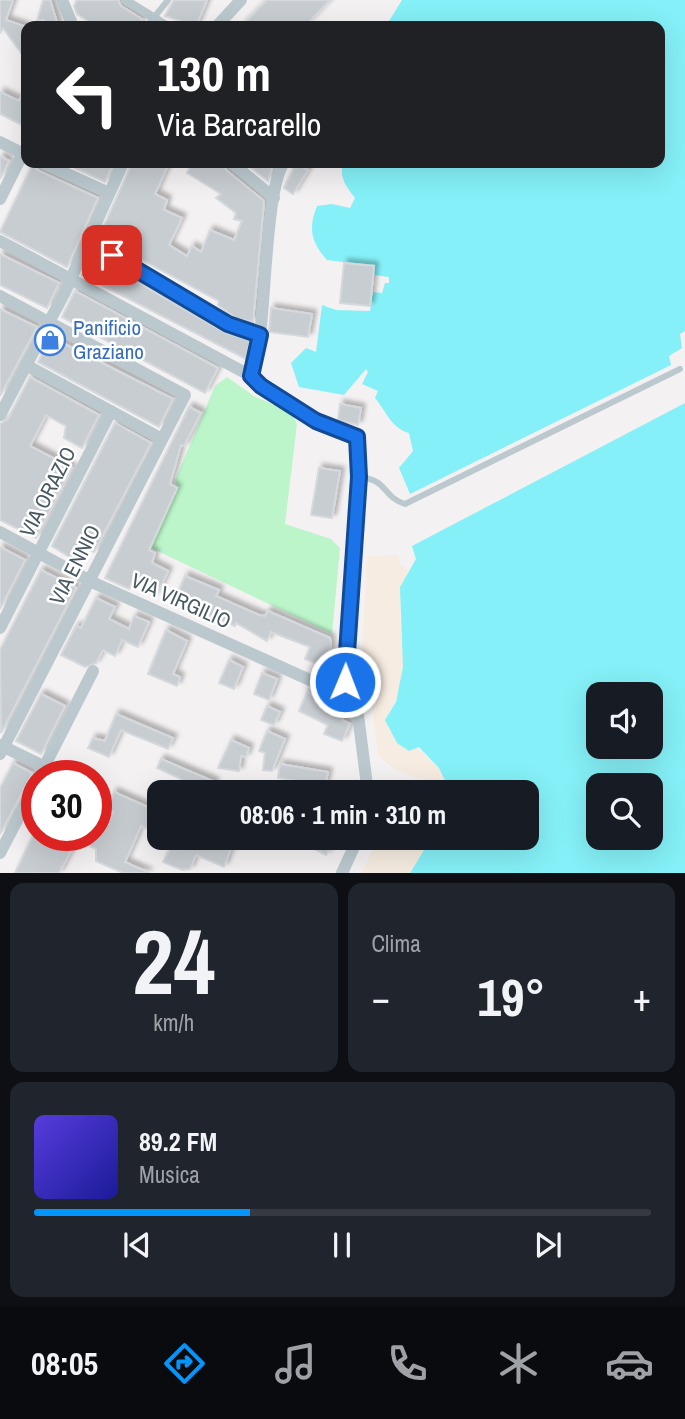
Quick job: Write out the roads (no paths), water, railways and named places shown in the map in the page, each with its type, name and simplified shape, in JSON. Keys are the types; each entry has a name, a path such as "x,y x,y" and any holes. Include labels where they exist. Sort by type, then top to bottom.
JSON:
{"street":[{"path":"62,0 72,21"},
{"path":"125,0 161,21"},
{"path":"223,21 241,0"},
{"path":"0,142 21,152"},
{"path":"0,199 21,161"},
{"path":"54,168 109,193"},
{"path":"0,415 71,281 121,168"},
{"path":"238,168 274,198"},
{"path":"251,376 260,335 274,198 280,168"},
{"path":"0,241 251,376 261,386 316,421 357,437 359,477 345,682 358,715 366,780"},
{"path":"89,242 228,324 260,335"},
{"path":"0,296 48,322"},
{"name":"VIA ENNIO","path":"1,748 184,395 48,322"},
{"path":"26,365 162,439"},
{"name":"VIA ORAZIO","path":"0,628 111,411"},
{"name":"VIA VIRGILIO","path":"0,532 88,580 350,698"},
{"path":"48,760 93,671"},
{"path":"1,748 22,760"},
{"path":"0,853 21,813"},
{"path":"342,873 353,850"}],"lane":[{"path":"152,21 168,0"},
{"path":"359,477 381,483 395,500 405,504 680,369"}],"water":[{"path":"402,0 685,0 685,331 680,334 682,348 669,356 671,365 410,494 399,468 413,451 409,433 389,418 375,398 378,391 362,384 368,372 366,369 344,395 299,387 291,363 306,348 316,352 322,305 336,310 370,311 373,292 382,293 385,283 389,283 389,277 374,275 374,266 327,260 314,241 312,228 317,206 332,204 350,208 355,198 346,186 342,168 665,168 665,21 389,21"},
{"path":"685,403 685,873 410,873 424,850 539,850 539,780 445,780 439,768 419,747 409,751 397,743 385,720 396,702 403,667 400,587 416,559 412,546"}],"place":[{"name":"Panificio Graziano","path":"50,340"}]}
